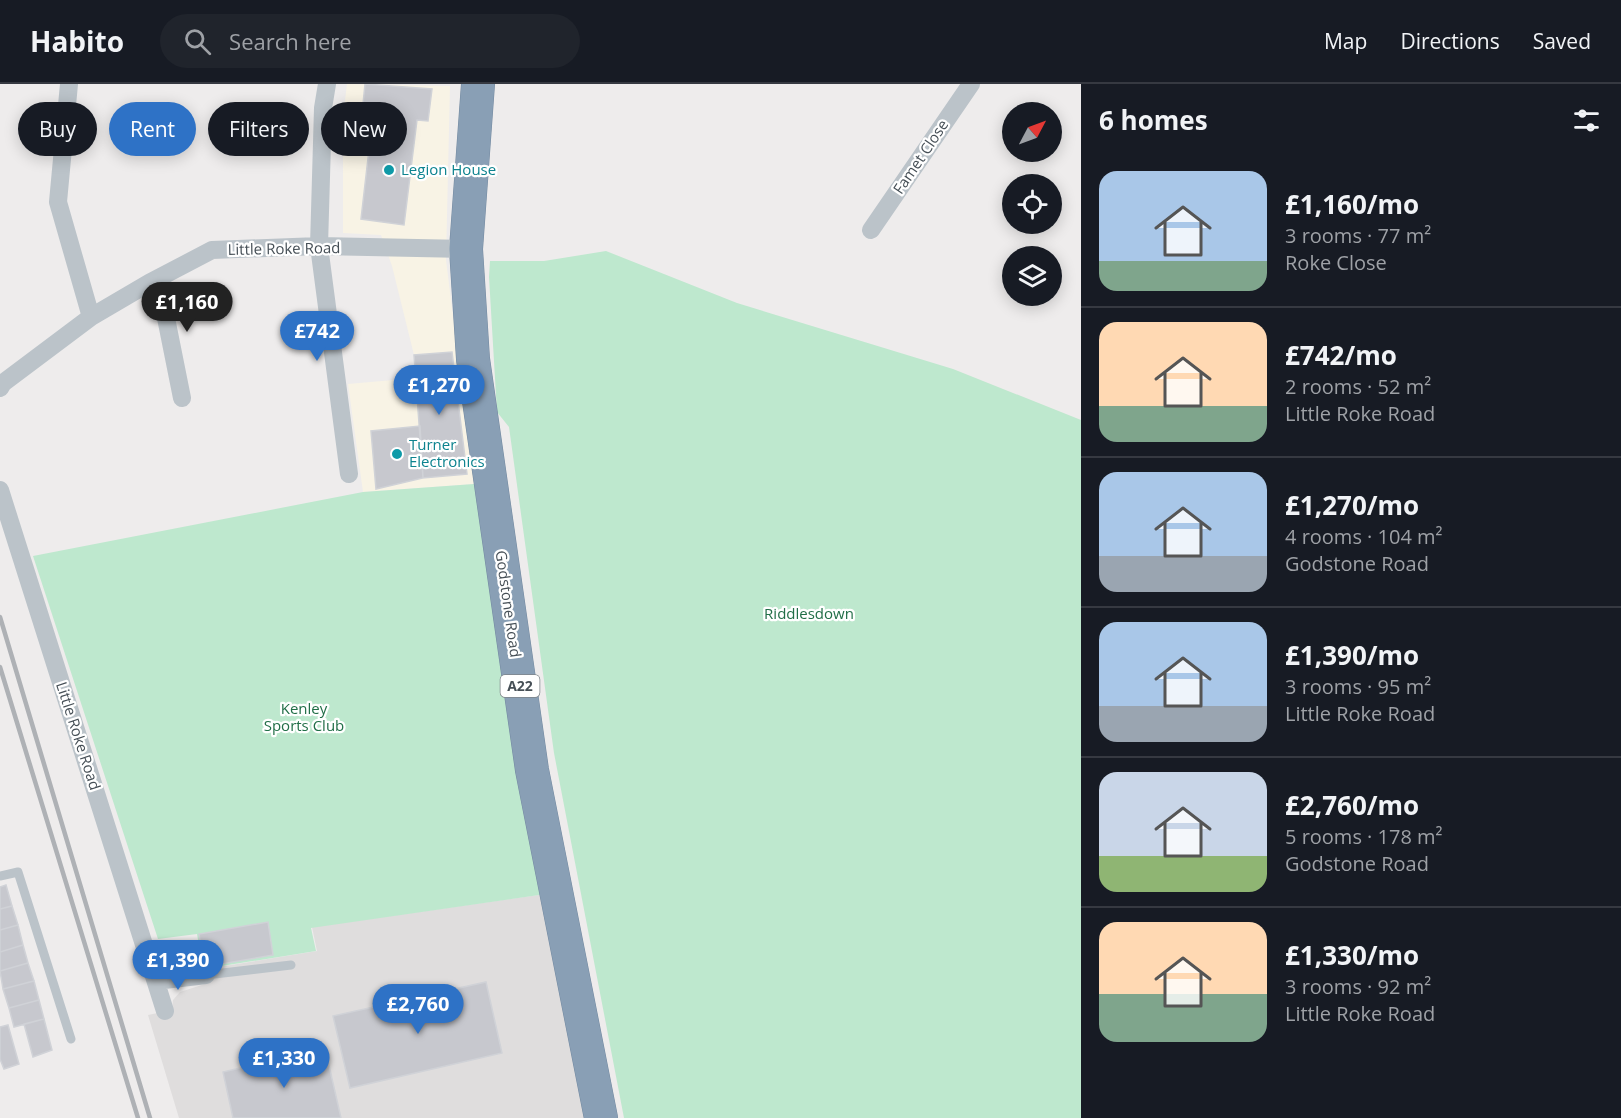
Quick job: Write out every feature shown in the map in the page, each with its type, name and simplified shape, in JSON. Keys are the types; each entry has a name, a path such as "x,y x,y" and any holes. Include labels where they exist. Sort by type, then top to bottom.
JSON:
{"highway":[{"name":"Godstone Road","path":"478,84 466,249 473,359 532,770 601,1118"}],"street":[{"path":"69,84 58,202 91,317"},
{"path":"327,84 323,108 319,246 349,474"},
{"name":"Famet Close","path":"871,230 971,84"},
{"name":"Little Roke Road","path":"0,388 3,383 91,317 212,250 319,246 466,249"},
{"path":"149,283 166,318 182,398"},
{"name":"Little Roke Road","path":"0,490 165,1011"},
{"path":"156,981 206,975"}],"lane":[{"path":"0,876 18,872 71,1039"},
{"path":"206,975 291,965"}],"shaded area":[{"path":"347,84 450,86 446,260 474,484 363,492 348,384 416,378 414,355 392,266 381,235 343,233 343,156 407,156 407,102 345,102"},
{"path":"546,894 586,1118 179,1118 148,1015 172,1010 173,1000 180,992 208,983 206,969 317,951 312,927"}],"green space":[{"name":"Riddlesdown","path":"606,251 737,303 953,369 1081,420 1081,1118 624,1118 554,753 509,427 497,412 489,277 490,261 544,261"},
{"name":"Kenley Sports Club","path":"474,484 546,894 311,928 316,951 203,969 197,934 158,939 33,556 363,492"}],"building":[{"name":"Legion House","path":"365,84 432,89 428,121 417,120 404,225 361,219 368,156 407,156 407,102 363,102"},
{"path":"452,352 467,474 423,478 414,355"},
{"name":"Turner Electronics","path":"420,426 423,478 376,489 371,431"},
{"path":"6,885 12,906 0,909 0,887"},
{"path":"12,906 18,925 0,930 0,909"},
{"path":"268,922 273,955 204,967 199,934"},
{"path":"18,925 23,945 0,952 0,930"},
{"path":"23,945 28,963 0,971 0,952"},
{"path":"28,963 34,981 3,989 0,971"},
{"path":"34,981 39,1000 9,1008 3,989"},
{"path":"486,982 502,1053 350,1088 333,1016"},
{"path":"39,1000 44,1019 14,1027 9,1008"},
{"path":"44,1019 52,1050 33,1057 24,1024"},
{"path":"8,1025 19,1064 4,1069 0,1059 0,1027"},
{"path":"325,1048 341,1118 233,1118 223,1072"}],"railway":[{"path":"0,617 150,1118"},
{"path":"0,667 138,1118"}],"place":[{"name":"Legion House","path":"389,170"},
{"name":"Turner Electronics","path":"397,454"}]}
